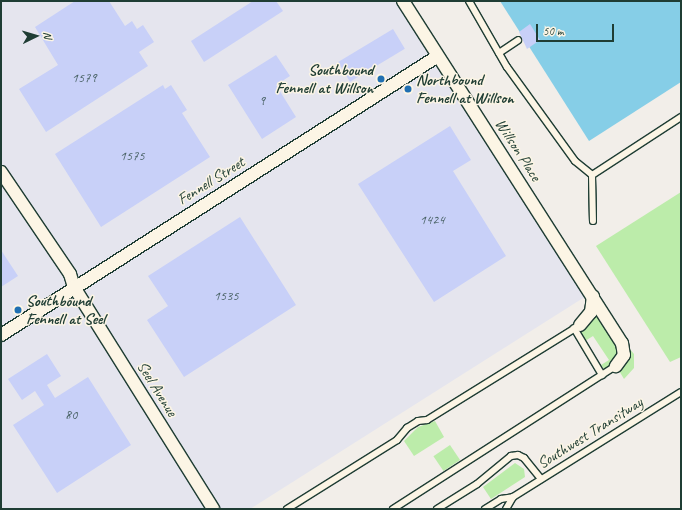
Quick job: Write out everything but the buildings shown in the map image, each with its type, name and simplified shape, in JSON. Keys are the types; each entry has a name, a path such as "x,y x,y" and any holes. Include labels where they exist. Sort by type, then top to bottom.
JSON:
{"street":[{"name":"Willson Place","path":"403,1 624,346 622,359 616,366"},
{"name":"Fennell Street","path":"1,335 438,56"},
{"name":"Seel Avenue","path":"1,172 33,222 66,268 74,287 213,509"},
{"path":"577,326 591,312 593,296"}],"lane":[{"path":"469,1 499,53 575,161 592,174"},
{"path":"499,53 518,40"},
{"path":"592,174 681,117"},
{"path":"592,174 593,221"},
{"path":"287,509 397,440 407,428 418,421 427,420 577,326 602,375"},
{"path":"393,509 616,366"},
{"name":"Southwest Transitway","path":"485,509 501,499 513,497 681,392"},
{"path":"437,509 477,484 511,456 518,455 524,458 541,479"},
{"name":"Southwest Transitway","path":"506,509 513,497"}],"shaded area":[{"path":"1,1 403,1 591,293 250,509 1,509"}],"green space":[{"path":"681,192 681,357 670,362 596,246"},
{"path":"596,313 600,313 620,352 617,361 605,370 601,365 609,360 593,336 585,341 579,332"},
{"path":"629,348 634,354 634,368 624,379 618,369 629,356"},
{"path":"435,421 444,437 414,456 404,441 418,427"},
{"path":"450,445 460,460 443,471 433,456"},
{"path":"515,463 524,469 525,477 491,499 483,487"}],"water":[{"path":"500,1 681,1 681,82 589,141"}],"place":[{"name":"Southbound Fennell at Willson","path":"381,79"},
{"name":"Northbound Fennell at Willson","path":"408,89"},
{"name":"Southbound Fennell at Seel","path":"18,310"}]}
